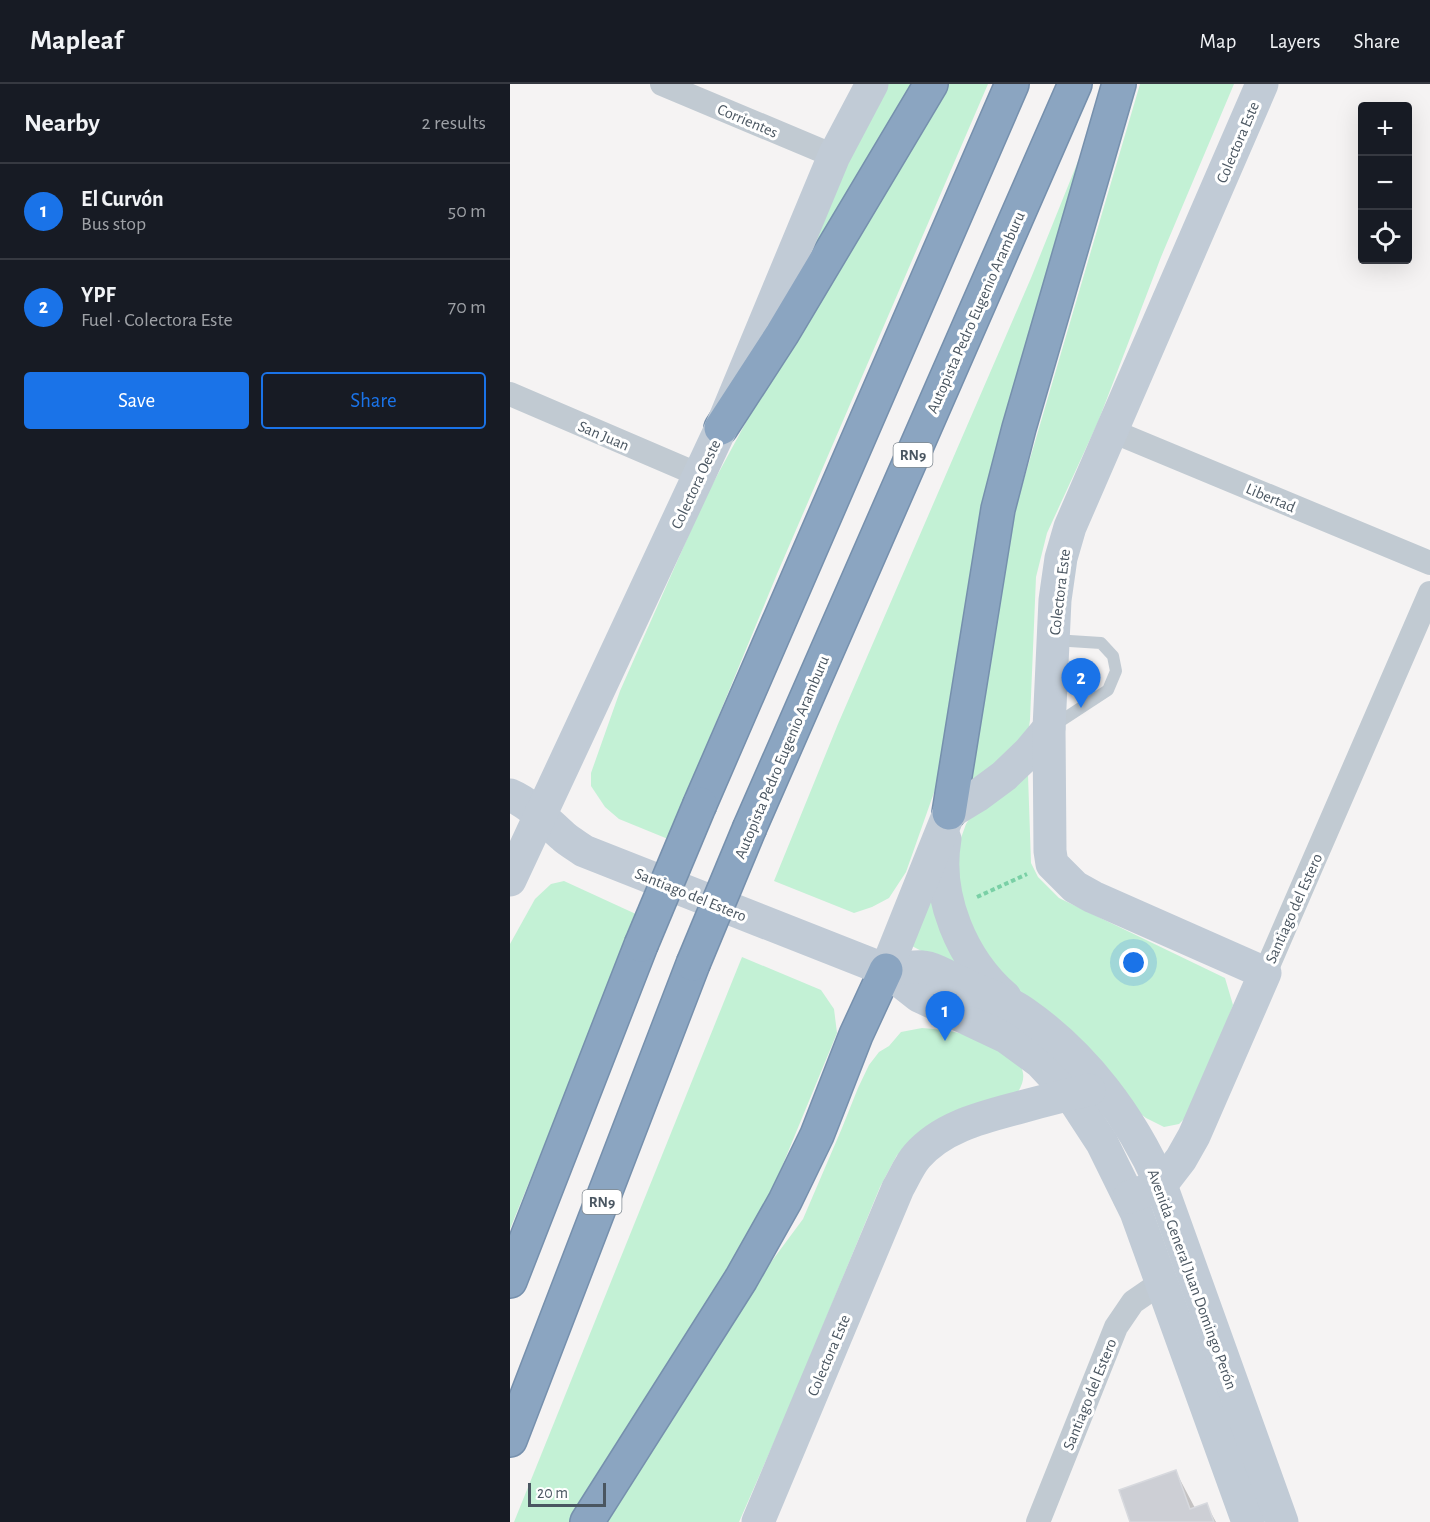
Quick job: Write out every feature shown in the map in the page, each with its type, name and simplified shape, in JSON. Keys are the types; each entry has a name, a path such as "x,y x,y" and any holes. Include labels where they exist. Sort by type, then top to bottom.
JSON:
{"highway":[{"path":"721,428 782,334 931,84"},
{"path":"510,1281 700,804 1012,84"},
{"name":"Autopista Pedro Eugenio Aramburu","path":"510,1440 693,964 750,827 1075,84"},
{"path":"949,813 998,509 1019,428 1119,84"},
{"path":"587,1522 741,1280 786,1202 817,1136 856,1035 886,970"}],"main road":[{"name":"Colectora Oeste","path":"510,880 721,428 834,156 872,84"},
{"name":"Colectora Este","path":"1262,84 1070,527 1060,558 1055,600 1049,728 1052,864 1076,887 1093,897 1265,972"},
{"path":"886,970 949,813 1004,776 1049,728"},
{"name":"Santiago del Estero","path":"510,795 518,798 584,851 886,970"},
{"path":"949,813 944,845 944,877 949,908 960,938 976,965 997,990 1021,1010"},
{"name":"Avenida General Juan Domingo Perón","path":"886,970 926,967 1021,1010 1058,1038 1102,1087 1128,1122 1161,1185 1282,1522"},
{"name":"Avenida General Juan Domingo Perón","path":"886,970 919,996 1006,1037 1040,1062 1070,1094 1102,1143 1141,1223 1248,1522"},
{"name":"Santiago del Estero","path":"1161,1185 1181,1159 1194,1136 1265,972"},
{"name":"Colectora Este","path":"758,1522 898,1188 918,1155 935,1140 959,1126 988,1116 1102,1087"},
{"path":"1129,1197 1161,1185"}],"street":[{"name":"Corrientes","path":"662,84 834,156"},
{"name":"San Juan","path":"510,394 699,475"},
{"name":"Libertad","path":"1112,431 1430,563"},
{"name":"Santiago del Estero","path":"1265,972 1430,593"},
{"name":"Santiago del Estero","path":"1038,1522 1116,1327 1133,1302 1162,1281"}],"lane":[{"path":"1049,728 1108,690 1116,671 1113,656 1101,644 1053,640"}],"path":[{"path":"976,897 1028,873"}],"green space":[{"path":"887,84 920,84 778,326 842,171"},
{"path":"944,84 988,84 777,574 668,839 619,819 605,807 591,786 591,773 620,691 706,496 758,400"},
{"path":"1140,84 1234,84 1161,257 1098,422 1047,533 1036,577 1030,720 1027,740 971,782 1012,520"},
{"path":"1099,109 943,767 906,872 889,898 854,913 774,881 838,724 1031,278"},
{"path":"1028,775 1031,863 1038,877 1059,898 1225,978 1233,1005 1193,1110 1179,1124 1164,1127 1133,1108 988,966 960,895 957,849 966,824 975,810"},
{"path":"564,881 638,915 510,1229 510,944 535,899 551,884"},
{"path":"931,894 959,971 912,946"},
{"path":"742,957 821,990 834,1009 837,1033 769,1198 667,1384 578,1522 514,1522"},
{"path":"922,1028 962,1034 1008,1054 1015,1059 1023,1073 1023,1082 1018,1092 897,1155 880,1187 792,1401 739,1522 606,1522 760,1277 803,1219 869,1065 879,1052 889,1046 901,1032"}],"building":[{"path":"1176,1470 1190,1509 1207,1503 1214,1522 1130,1522 1119,1490"}],"place":[{"name":"YPF","path":"1081,708"},
{"name":"El Curvón","path":"945,1041"}]}
